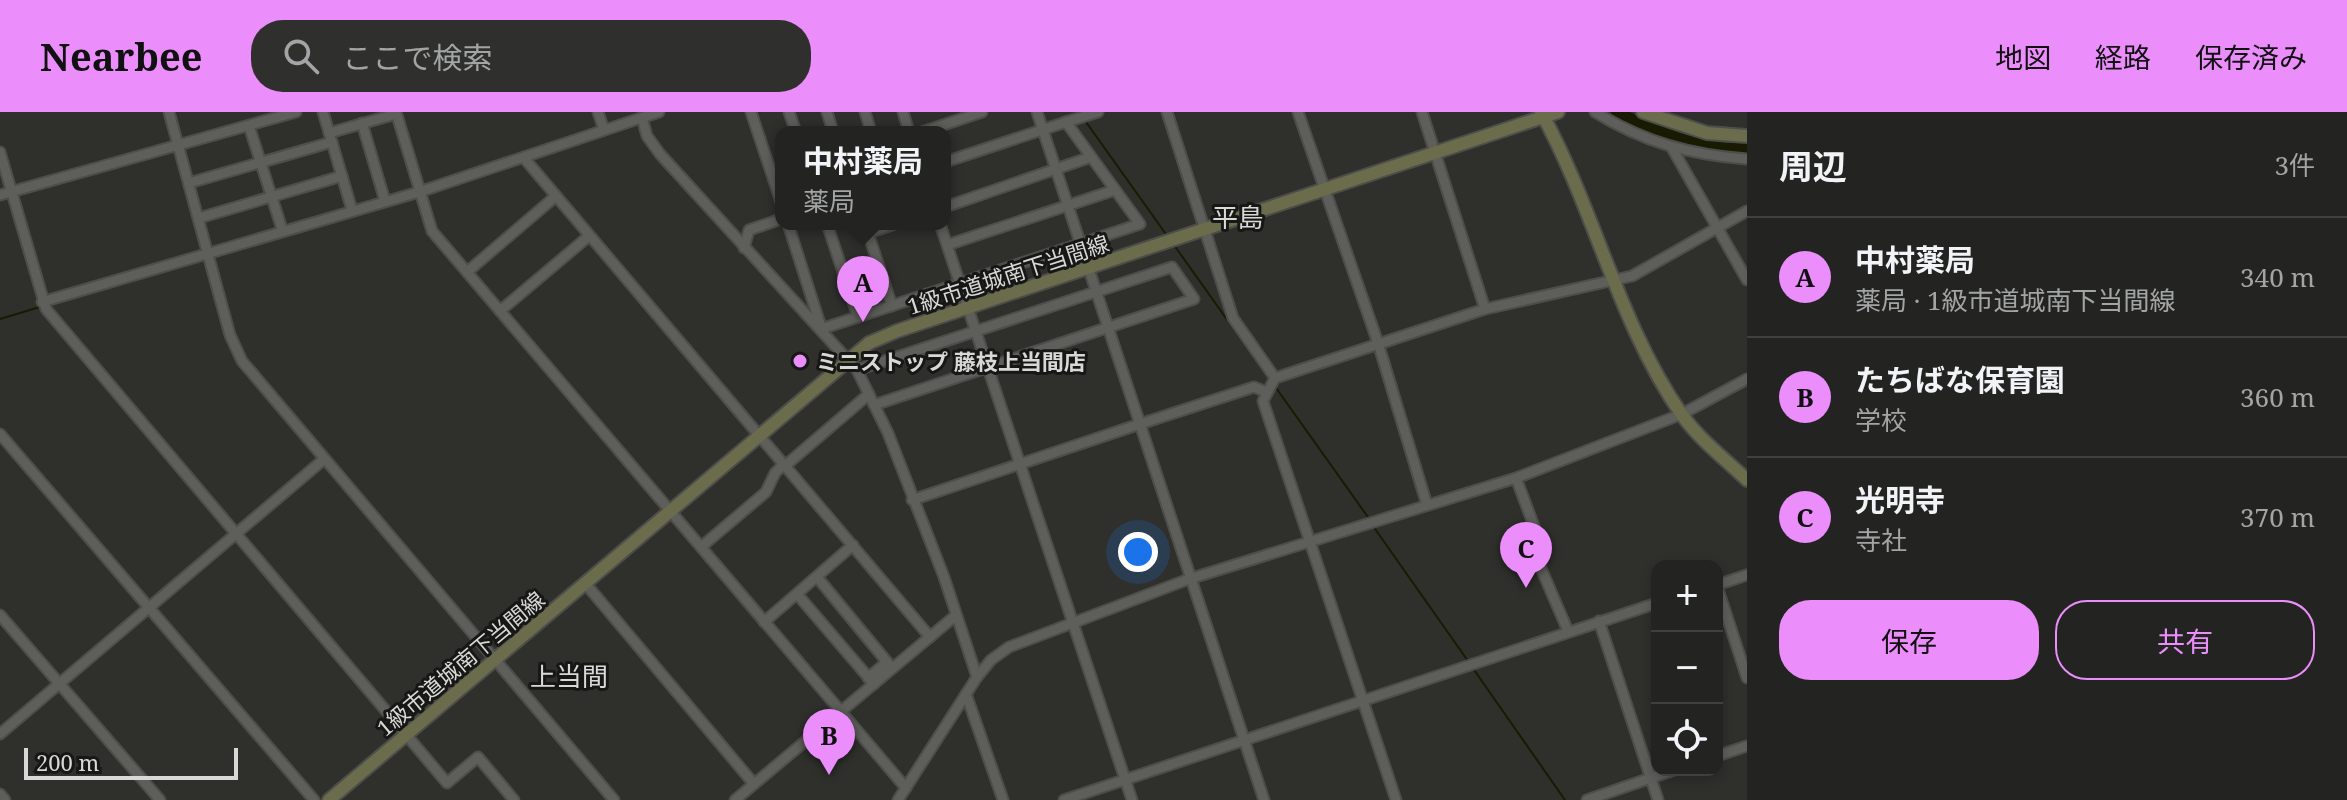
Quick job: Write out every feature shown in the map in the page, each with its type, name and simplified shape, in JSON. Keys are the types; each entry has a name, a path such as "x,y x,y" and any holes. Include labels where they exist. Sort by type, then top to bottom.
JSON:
{"street":[{"path":"169,112 235,349 323,460 614,800"},
{"path":"0,195 296,112"},
{"path":"323,112 352,210"},
{"path":"598,112 604,130"},
{"path":"44,305 209,257 282,229 385,201 420,195 659,112"},
{"path":"751,112 775,184"},
{"path":"940,126 982,112"},
{"path":"1037,112 1264,800"},
{"path":"951,160 1098,112"},
{"path":"1167,112 1233,318 1275,378"},
{"path":"1298,112 1378,343 1427,505"},
{"path":"1422,112 1485,309"},
{"name":"1級市道城南下当間線","path":"329,800 847,360 881,337 1434,154 1542,114 1558,112"},
{"path":"1595,112 1648,140 1672,148 1701,156 1747,159"},
{"path":"1643,112 1707,133 1747,136"},
{"path":"189,183 261,162 396,113 432,231 906,788"},
{"path":"1542,114 1565,158 1613,281 1647,357 1682,414 1706,443 1747,480"},
{"path":"642,118 647,136 660,154 857,370 944,577 977,677"},
{"path":"822,329 1140,224 1066,122"},
{"path":"362,123 385,201"},
{"path":"249,126 282,229"},
{"path":"1672,148 1747,280"},
{"path":"0,152 44,305 447,783 478,757 514,800"},
{"path":"951,205 1091,157"},
{"path":"524,158 930,637"},
{"path":"199,218 342,176"},
{"path":"947,245 1115,190"},
{"path":"467,272 556,196"},
{"path":"1396,800 1263,401 1266,392 1275,378 1485,309 1632,276 1747,211"},
{"path":"744,248 749,230 775,221"},
{"path":"790,230 822,329"},
{"path":"829,230 858,317"},
{"path":"867,230 892,306"},
{"path":"942,230 1132,800"},
{"path":"500,311 589,236"},
{"path":"857,370 1172,267 1194,299 874,405"},
{"path":"898,800 977,677 991,660 1009,647 1075,625 1189,579 1516,478 1682,414 1747,379"},
{"path":"912,500 1254,387 1266,392"},
{"path":"701,547 766,492 775,473 869,394"},
{"path":"0,434 314,800"},
{"path":"0,734 323,460"},
{"path":"1516,478 1543,550 1540,566 1568,631"},
{"path":"764,622 853,545"},
{"path":"1723,583 1747,575"},
{"path":"817,577 890,665"},
{"path":"585,583 754,784"},
{"path":"797,594 871,681"},
{"path":"1723,604 1747,678"},
{"path":"1064,800 1651,605"},
{"path":"0,615 160,800"},
{"path":"735,800 841,712 890,665 955,616"},
{"path":"1599,621 1658,800"},
{"path":"966,694 1003,800"},
{"path":"1723,754 1747,746"},
{"path":"1587,800 1656,776"},
{"path":"0,794 5,800"}],"waterway":[{"path":"1617,112 1647,127 1697,144 1747,149"},
{"path":"1086,122 1168,237"},
{"path":"531,160 638,125"},
{"path":"448,187 522,163"},
{"path":"1174,245 1270,380"},
{"path":"0,319 43,306"},
{"path":"1274,385 1370,520"},
{"path":"1373,526 1468,661"},
{"path":"1472,667 1565,800"}],"place":[{"name":"中村薬局","path":"863,322"},
{"name":"ミニストップ 藤枝上当間店","path":"800,361"},
{"name":"光明寺","path":"1526,588"},
{"name":"たちばな保育園","path":"829,775"}],"district":[{"name":"平島","path":"1238,217"},
{"name":"上当間","path":"569,676"}]}
